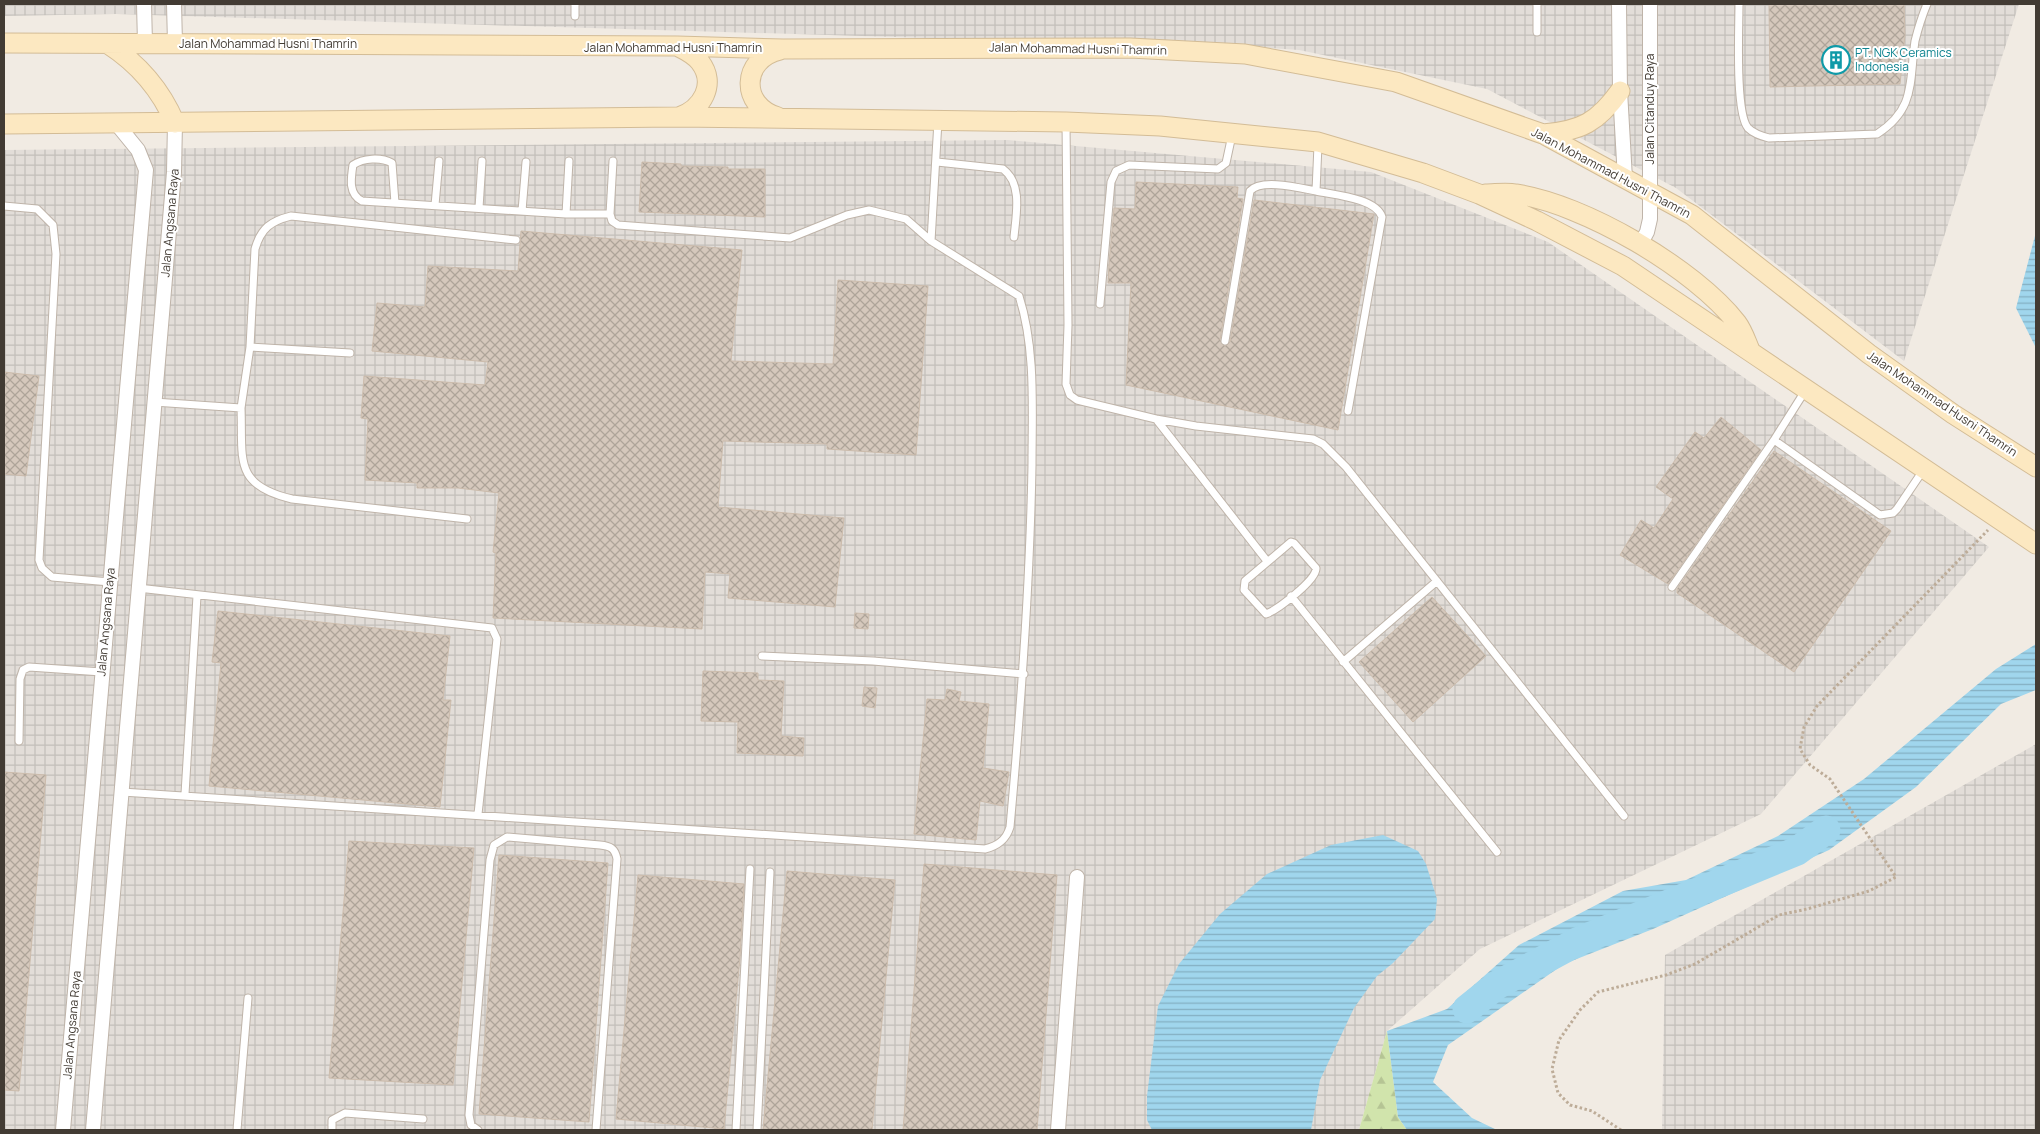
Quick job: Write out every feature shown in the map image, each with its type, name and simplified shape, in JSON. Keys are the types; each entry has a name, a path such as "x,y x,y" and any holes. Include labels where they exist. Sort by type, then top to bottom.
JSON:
{"street":[{"path":"144,4 145,43 150,64 164,91 182,109 204,123"},
{"path":"174,4 175,44"},
{"name":"Jalan Citanduy Raya","path":"1619,4 1620,91 1626,180"},
{"name":"Jalan Citanduy Raya","path":"1641,243 1649,226 1650,4"},
{"name":"Jalan Mohammad Husni Thamrin","path":"4,43 677,46 783,49 1130,48 1245,54 1396,82 1543,134 1692,215 1869,354 1953,414 2036,467"},
{"path":"108,44 130,60 154,85 175,123"},
{"path":"677,46 699,61 706,72 707,84 705,95 699,106 689,114 677,117"},
{"path":"782,118 768,114 756,104 750,91 750,76 757,62 769,52 783,49"},
{"path":"1543,134 1566,132 1588,124 1606,110 1620,91"},
{"path":"4,124 677,117 782,118 1066,122 1160,126 1318,142 1423,172 1479,194 1537,221 1623,266 2036,544"},
{"name":"Jalan Angsana Raya","path":"63,1130 146,170 138,150 116,123"},
{"name":"Jalan Angsana Raya","path":"93,1130 174,172 175,123"},
{"path":"1479,194 1514,193 1539,199 1606,226 1641,243 1717,301 1737,324 1750,350"},
{"path":"1058,1130 1077,876"}],"lane":[{"path":"575,4 575,16"},
{"path":"1536,32 1537,4"},
{"path":"1739,4 1740,103 1747,127 1758,136 1769,138 1877,134 1892,124 1907,102 1916,41 1926,4"},
{"path":"931,240 938,121"},
{"path":"1066,122 1068,325 1066,384 1068,391 1077,400 1156,419 1196,426 1313,439 1323,444 1342,462 1624,816"},
{"path":"1100,304 1111,182 1116,171 1129,165 1218,169 1226,162 1232,132"},
{"path":"1316,191 1318,142"},
{"path":"395,203 392,163 387,160 363,159 353,165 352,191 356,198 362,201 566,214 610,214"},
{"path":"435,205 439,160"},
{"path":"479,208 482,161"},
{"path":"566,214 568,161"},
{"path":"122,792 185,794 985,849 994,847 1007,836 1010,827 1024,674 1031,532 1032,400 1024,309 1019,296 1012,289 931,240 906,220 869,210 847,215 790,238 618,225 612,221 610,214 613,161"},
{"path":"522,211 526,162"},
{"path":"937,162 1003,169 1006,171 1012,178 1017,201 1014,237"},
{"path":"1225,342 1250,191 1257,186 1272,184 1368,202 1377,208 1382,217 1348,411"},
{"path":"4,206 36,209 53,225 56,254 39,560 42,568 52,577 110,582"},
{"path":"467,519 292,499 272,495 252,482 245,467 241,408 250,347 256,249 258,239 266,226 274,220 292,216 516,240"},
{"path":"250,347 350,353"},
{"path":"1672,587 1774,440 1806,388"},
{"path":"154,402 241,408"},
{"path":"1156,419 1267,561"},
{"path":"1774,440 1880,515 1893,513 1898,509 1924,468"},
{"path":"1291,542 1316,568 1314,577 1291,596 1266,614 1244,590 1245,581 1291,542"},
{"path":"1343,662 1438,581"},
{"path":"138,588 492,628 497,639 478,814"},
{"path":"185,794 197,596"},
{"path":"1291,596 1497,852"},
{"path":"762,656 873,661 1024,674"},
{"path":"19,741 20,678 23,670 29,667 102,672"},
{"path":"478,1130 471,1126 469,1116 490,860 494,845 506,838 610,846 616,852 596,1130"},
{"path":"736,1130 750,868"},
{"path":"757,1130 770,872"},
{"path":"236,1130 248,998"},
{"path":"332,1130 332,1120 345,1113 423,1119"}],"path":[{"path":"1621,1130 1592,1111 1570,1105 1558,1094 1552,1069 1559,1040 1580,1010 1598,992 1666,975 1695,964 1778,915 1807,909 1869,890 1896,877 1830,779 1810,765 1800,750 1807,719 1817,706 1998,519"}],"shaded area":[{"path":"4,4 2019,4 1904,361 1676,188 1487,89 1299,50 1143,39 928,38 116,14 4,16"},
{"path":"1008,140 1371,172 1548,242 1989,547 1761,814 1480,949 1387,1031 1359,1130 4,1130 4,150"},
{"path":"2036,744 2036,1130 1662,1130 1665,955"}],"green space":[{"path":"1387,1031 1398,1117 1407,1130 1359,1130"}],"water":[{"path":"2036,232 2036,348 2016,308"},
{"path":"2036,644 2036,690 2001,704 1916,787 1829,850 1653,929 1564,964 1448,1045 1433,1082 1472,1118 1497,1130 1407,1130 1398,1117 1387,1031 1447,1009 1519,945 1623,891 1686,880 1778,836 1864,779 1996,669"},
{"path":"1383,835 1418,851 1426,864 1437,899 1435,919 1393,963 1377,976 1354,1008 1320,1080 1311,1130 1152,1130 1147,1120 1147,1096 1158,1006 1179,964 1220,914 1267,874 1331,845"}],"building":[{"name":"PT. NGK Ceramics Indonesia","path":"1769,4 1904,4 1905,35 1900,84 1770,87"},
{"path":"642,162 681,164 681,166 728,167 728,169 765,169 765,217 639,212"},
{"path":"1136,182 1238,187 1237,198 1243,199 1220,340 1225,346 1230,342 1254,200 1374,214 1338,430 1126,385 1131,283 1108,283 1114,208 1135,209"},
{"path":"521,231 742,250 731,361 833,364 838,280 928,286 916,455 827,449 827,444 723,441 718,507 844,518 835,607 728,598 730,574 705,572 702,629 493,618 496,553 493,552 499,493 458,488 417,488 417,483 365,480 368,419 361,418 364,376 485,385 488,362 372,351 377,303 425,307 428,266 518,271"},
{"path":"4,372 39,376 26,476 4,474"},
{"path":"1721,417 1761,450 1668,584 1620,555 1641,520 1654,528 1673,499 1656,487 1695,432 1704,438"},
{"path":"1774,451 1891,531 1794,672 1677,593 1677,589"},
{"path":"1432,597 1486,656 1413,722 1359,662"},
{"path":"218,611 450,636 443,700 451,700 440,807 209,786 221,663 212,662"},
{"path":"855,613 869,614 868,629 854,628"},
{"path":"703,671 758,673 758,680 784,681 781,736 804,738 803,756 737,753 738,722 701,721"},
{"path":"864,687 877,688 875,708 862,706"},
{"path":"947,689 961,692 959,701 989,704 983,768 1009,772 1003,806 980,801 976,840 914,834 927,699 945,700"},
{"path":"4,772 46,775 19,1091 4,1090"},
{"path":"349,841 474,848 453,1085 329,1078"},
{"path":"499,855 608,863 589,1122 479,1114"},
{"path":"924,864 1057,875 1037,1130 903,1130"},
{"path":"787,871 895,880 872,1130 763,1130"},
{"path":"638,875 744,884 740,958 724,1129 616,1119"}],"waterway":[{"path":"1467,1009 1497,985 1577,942 1797,851 1826,830"}],"place":[{"name":"PT. NGK Ceramics Indonesia","path":"1836,60"}]}
